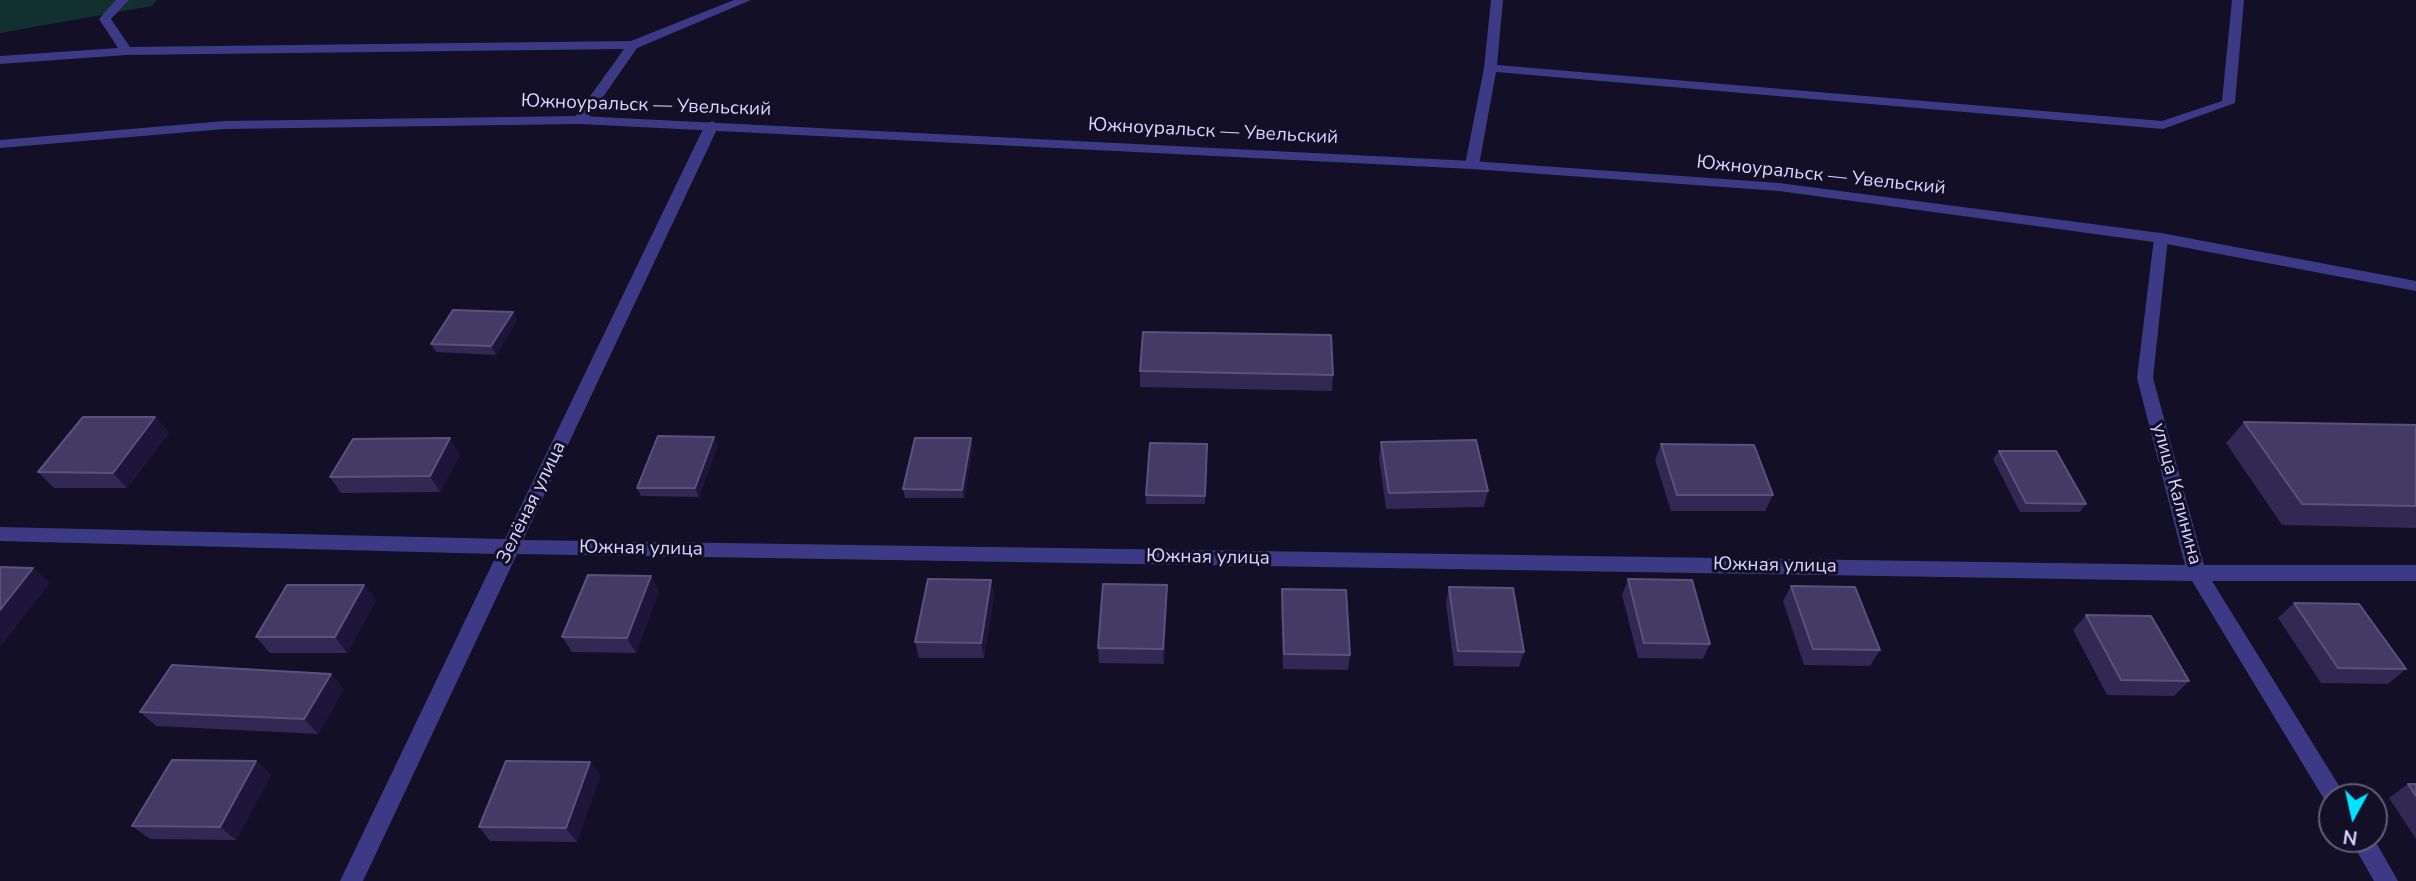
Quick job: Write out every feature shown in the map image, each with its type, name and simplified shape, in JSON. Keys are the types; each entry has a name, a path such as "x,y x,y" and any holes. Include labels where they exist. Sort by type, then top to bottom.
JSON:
{"street":[{"path":"124,0 105,19 126,51"},
{"path":"0,60 126,51 633,45 746,0"},
{"path":"1472,165 1490,68 1497,0"},
{"path":"1490,68 2163,125 2228,103 2238,0"},
{"path":"580,120 633,45"},
{"name":"Южноуральск — Увельский","path":"0,144 225,125 580,120 1472,165 1779,187 2161,238 2416,286"},
{"name":"Зелёная улица","path":"351,881 712,125"},
{"name":"улица Калинина","path":"2161,238 2145,378 2197,573 2326,783"},
{"name":"Южная улица","path":"0,534 511,547 2197,573 2416,573"},
{"path":"2370,853 2387,881"}],"green space":[{"path":"0,0 157,0 152,6 0,33"}],"building":[{"path":"453,310 513,312 491,346 431,344"},
{"path":"1143,332 1331,335 1333,375 1140,371"},
{"path":"83,417 155,417 113,473 38,472"},
{"path":"2244,422 2416,425 2416,506 2302,504"},
{"path":"658,436 714,437 695,488 637,488"},
{"path":"450,438 430,476 330,477 353,439"},
{"path":"915,438 971,438 962,490 903,489"},
{"path":"1476,440 1488,491 1389,493 1381,442"},
{"path":"1150,443 1207,444 1205,496 1146,495"},
{"path":"1661,444 1754,445 1773,495 1677,495"},
{"path":"1999,451 2056,451 2086,504 2026,503"},
{"path":"0,567 33,568 0,610"},
{"path":"588,575 651,576 627,638 562,637"},
{"path":"928,579 991,580 981,643 915,642"},
{"path":"1628,579 1692,580 1710,644 1644,643"},
{"path":"1103,584 1167,585 1163,649 1098,648"},
{"path":"287,585 364,585 335,637 256,637"},
{"path":"1791,586 1855,587 1880,650 1813,649"},
{"path":"1449,587 1513,588 1524,652 1458,651"},
{"path":"1282,589 1346,590 1350,655 1284,654"},
{"path":"2294,603 2359,604 2406,669 2338,668"},
{"path":"2086,615 2151,616 2189,681 2121,680"},
{"path":"172,665 331,674 304,719 140,712"},
{"path":"172,760 256,761 220,827 132,826"},
{"path":"506,761 590,762 566,828 479,827"},
{"path":"2408,784 2416,784 2416,796"}]}
